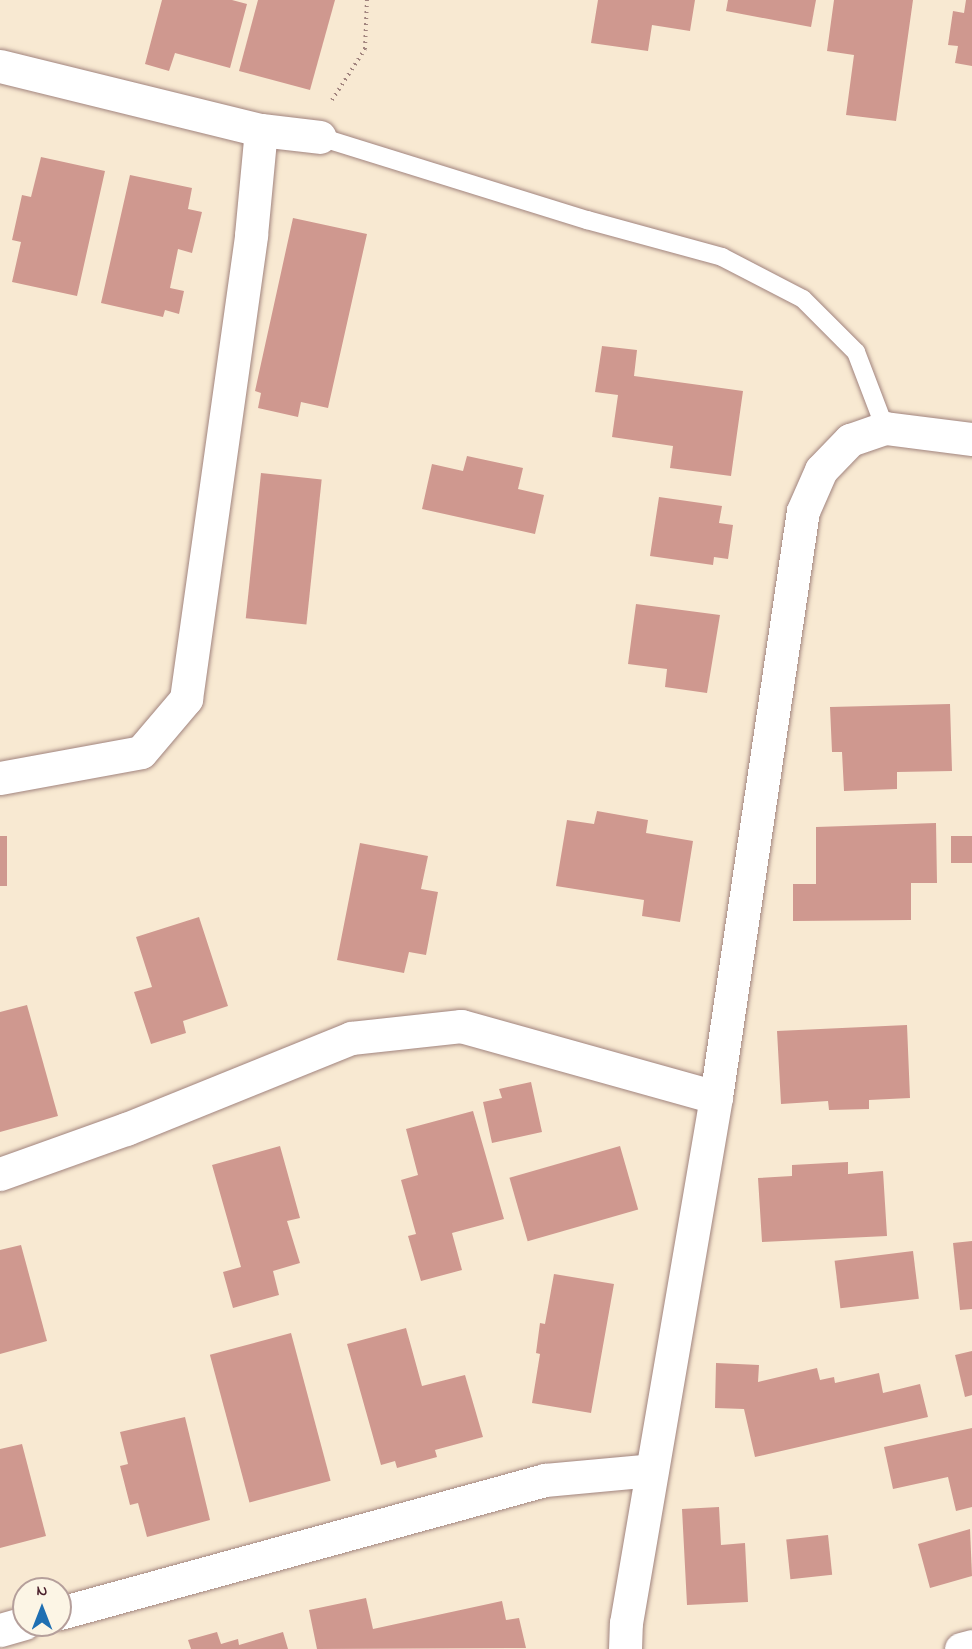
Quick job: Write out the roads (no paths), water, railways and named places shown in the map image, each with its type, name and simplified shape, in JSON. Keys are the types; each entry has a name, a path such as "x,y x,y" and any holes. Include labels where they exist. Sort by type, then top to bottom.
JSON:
{"street":[{"path":"0,66 261,130 320,137"},
{"path":"0,778 141,752 186,699 251,235 261,130"},
{"path":"625,1649 652,1470 716,1097 803,511 821,470 850,440 885,428 972,439"},
{"path":"0,1174 126,1129 351,1038 460,1026 716,1097"},
{"path":"72,1610 545,1480 652,1470"},
{"path":"961,1649 972,1646"}],"lane":[{"path":"320,137 587,220 722,257 803,299 856,352 885,428"}]}
